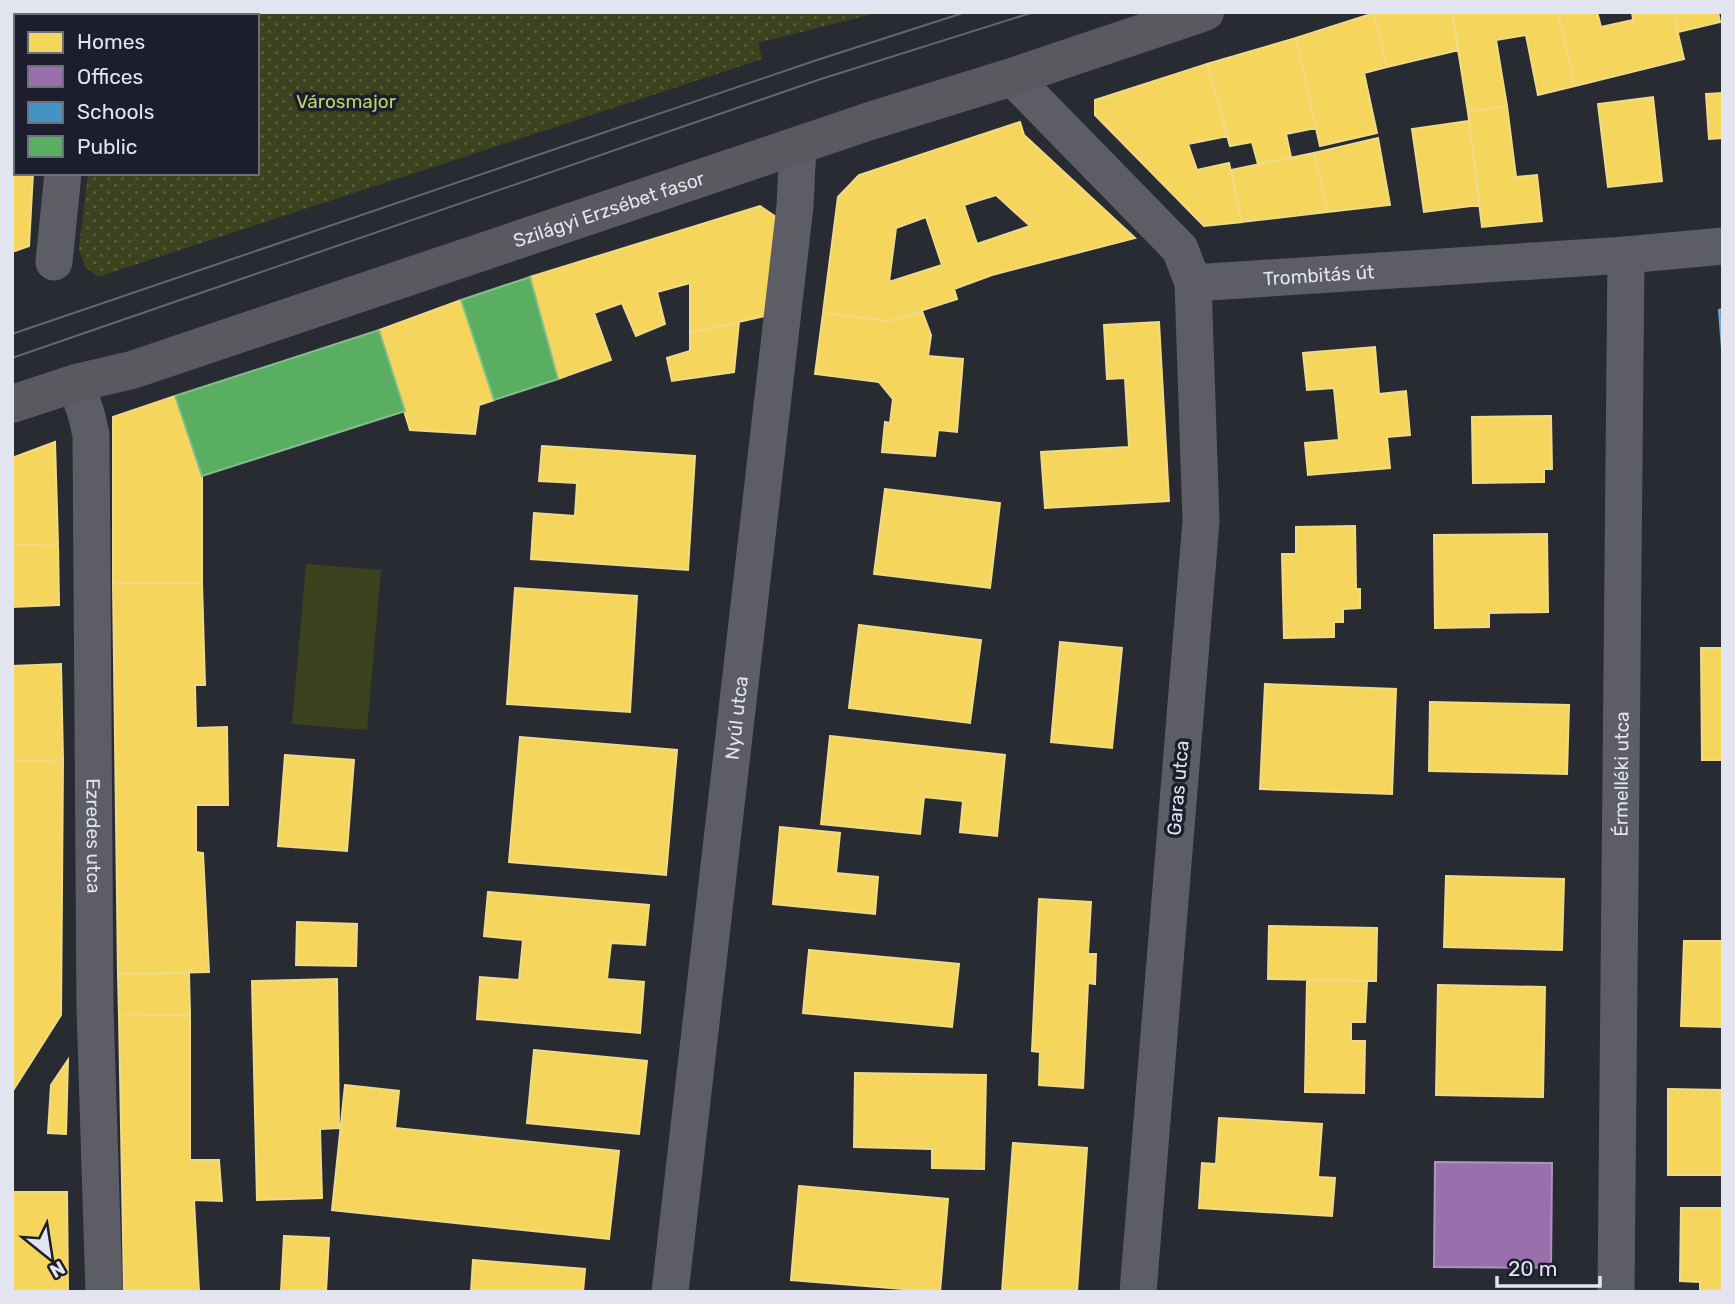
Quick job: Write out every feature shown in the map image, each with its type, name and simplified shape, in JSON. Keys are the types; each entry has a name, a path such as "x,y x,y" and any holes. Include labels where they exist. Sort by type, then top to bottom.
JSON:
{"main road":[{"name":"Szilágyi Erzsébet fasor","path":"12,404 76,383 132,370 798,145 1205,12"}],"street":[{"path":"1012,77 1180,249 1193,283"},
{"name":"Nyúl utca","path":"670,1292 795,206 798,145"},
{"path":"54,262 64,175"},
{"name":"Trombitás út","path":"1193,283 1626,255 1723,246"},
{"name":"Érmelléki utca","path":"1616,1292 1626,255"},
{"name":"Garas utca","path":"1138,1292 1201,521 1193,283"},
{"name":"Ezredes utca","path":"76,383 90,435 94,1008 104,1292"}],"green space":[{"name":"Városmajor","path":"881,12 758,43 762,59 98,277 85,267 79,249 88,175 259,175 259,14 106,14"},
{"path":"306,564 381,570 367,730 292,724"}],"building: Homes":[{"path":"1452,12 1558,12 1575,86 1538,95 1526,35 1496,40 1507,106 1468,112"},
{"path":"1452,12 1459,50 1387,67 1374,13"},
{"path":"1558,12 1597,12 1601,27 1633,20 1632,12 1673,12 1684,59 1575,86"},
{"path":"1673,12 1718,12 1720,22 1678,32"},
{"path":"1374,13 1387,67 1364,73 1377,133 1320,146 1296,38"},
{"path":"1296,38 1316,128 1286,134 1291,157 1258,164 1252,142 1230,146 1207,64"},
{"path":"14,60 14,175 33,175 29,246 12,252"},
{"path":"1207,64 1228,136 1188,144 1197,170 1229,163 1242,222 1204,226 1095,115 1095,100"},
{"path":"1723,93 1723,138 1709,139 1706,94"},
{"path":"1653,97 1662,181 1608,187 1598,104"},
{"path":"1507,106 1516,177 1537,175 1542,221 1482,227 1468,112"},
{"path":"1469,121 1480,205 1424,212 1412,129"},
{"path":"1020,122 1024,135 1135,238 992,275 954,289 957,299 889,321 823,313 838,197 859,175","holes":["996,195 1030,226 977,244 964,205","926,217 942,265 889,282 896,228"]},
{"path":"1378,138 1390,205 1328,212 1314,153"},
{"path":"1314,153 1328,212 1242,222 1231,170"},
{"path":"760,206 776,217 765,316 690,333 690,283 657,292 665,324 636,336 622,303 594,313 611,360 558,379 530,277"},
{"path":"461,300 494,400 479,405 475,434 410,430 379,330"},
{"path":"922,311 931,335 928,356 963,359 957,432 938,430 935,456 882,452 885,422 890,423 893,399 879,382 815,374 823,313 889,321"},
{"path":"739,322 734,372 672,381 667,358 690,351 690,333"},
{"path":"1159,322 1169,501 1045,508 1041,452 1129,447 1125,378 1107,379 1104,325"},
{"path":"1375,347 1379,394 1406,391 1410,435 1387,437 1390,468 1308,475 1305,443 1339,440 1334,388 1307,390 1303,353"},
{"path":"175,396 202,476 202,583 113,583 113,417"},
{"path":"1551,416 1552,469 1544,469 1544,482 1473,483 1472,417"},
{"path":"55,442 58,544 12,545 12,458"},
{"path":"542,446 695,456 688,570 531,559 534,513 575,516 577,483 539,481"},
{"path":"885,489 1000,503 990,588 874,574"},
{"path":"1355,526 1356,589 1360,589 1360,608 1343,609 1343,622 1334,622 1334,637 1284,638 1282,554 1296,554 1296,527"},
{"path":"1547,534 1548,612 1489,613 1489,627 1435,628 1434,535"},
{"path":"58,544 59,605 12,607 12,545"},
{"path":"113,583 202,583 205,685 195,685 196,728 227,727 228,805 196,805 196,852 203,853 209,972 118,974"},
{"path":"515,588 637,596 630,712 507,704"},
{"path":"859,625 981,640 970,723 849,708"},
{"path":"1060,642 1122,648 1112,748 1051,742"},
{"path":"1701,648 1723,648 1723,760 1702,760"},
{"path":"61,664 63,760 12,761 12,666"},
{"path":"1265,684 1396,689 1392,794 1260,789"},
{"path":"1430,702 1569,705 1567,774 1429,771"},
{"path":"830,736 1005,755 997,836 960,832 963,801 924,797 920,834 821,824"},
{"path":"520,737 677,750 666,875 509,862"},
{"path":"285,755 354,760 347,851 278,846"},
{"path":"63,760 61,1015 12,1092 12,761"},
{"path":"780,827 840,833 836,873 878,877 875,914 773,904"},
{"path":"1446,876 1564,879 1562,950 1444,947"},
{"path":"488,892 649,905 645,945 611,943 607,979 644,982 640,1033 477,1019 480,977 519,980 523,940 484,936"},
{"path":"1039,899 1091,902 1088,954 1096,954 1095,984 1088,983 1083,1088 1039,1085 1040,1052 1032,1051"},
{"path":"297,922 357,924 356,966 296,965"},
{"path":"1269,926 1377,928 1376,981 1268,979"},
{"path":"1684,941 1723,941 1723,1027 1681,1026"},
{"path":"809,950 959,964 952,1027 803,1013"},
{"path":"189,973 190,1015 119,1016 118,974"},
{"path":"337,979 339,1128 320,1129 322,1198 257,1200 252,981"},
{"path":"1307,980 1367,981 1365,1022 1351,1022 1351,1041 1365,1041 1364,1093 1305,1092"},
{"path":"1438,985 1545,987 1543,1097 1436,1095"},
{"path":"190,1015 190,1160 219,1160 222,1201 194,1200 199,1292 124,1292 119,1016"},
{"path":"534,1050 647,1061 639,1134 527,1123"},
{"path":"68,1060 66,1134 48,1133 51,1085"},
{"path":"855,1073 986,1075 984,1169 932,1168 932,1149 854,1147"},
{"path":"345,1085 399,1091 395,1128 619,1151 609,1239 332,1210"},
{"path":"1668,1089 1723,1090 1723,1175 1668,1175"},
{"path":"1219,1118 1322,1124 1318,1177 1335,1178 1332,1216 1199,1208 1202,1163 1216,1164"},
{"path":"1013,1143 1087,1148 1077,1292 1002,1292"},
{"path":"799,1186 948,1199 940,1292 791,1280"},
{"path":"12,1192 67,1192 68,1292 12,1292"},
{"path":"1681,1208 1723,1208 1723,1292 1700,1292 1700,1282 1680,1281"},
{"path":"284,1236 329,1238 326,1292 281,1292"},
{"path":"473,1260 585,1269 583,1292 471,1292"}],"building: Offices":[{"path":"1435,1162 1552,1163 1551,1268 1434,1267"}],"building: Schools":[{"path":"1723,309 1723,362 1719,310"}],"building: Public":[{"path":"530,277 558,379 494,400 461,300"},
{"path":"379,330 405,411 202,476 175,396"}],"tram line":[{"path":"12,334 814,61 966,12"},
{"path":"12,358 821,79 1034,12"}]}
